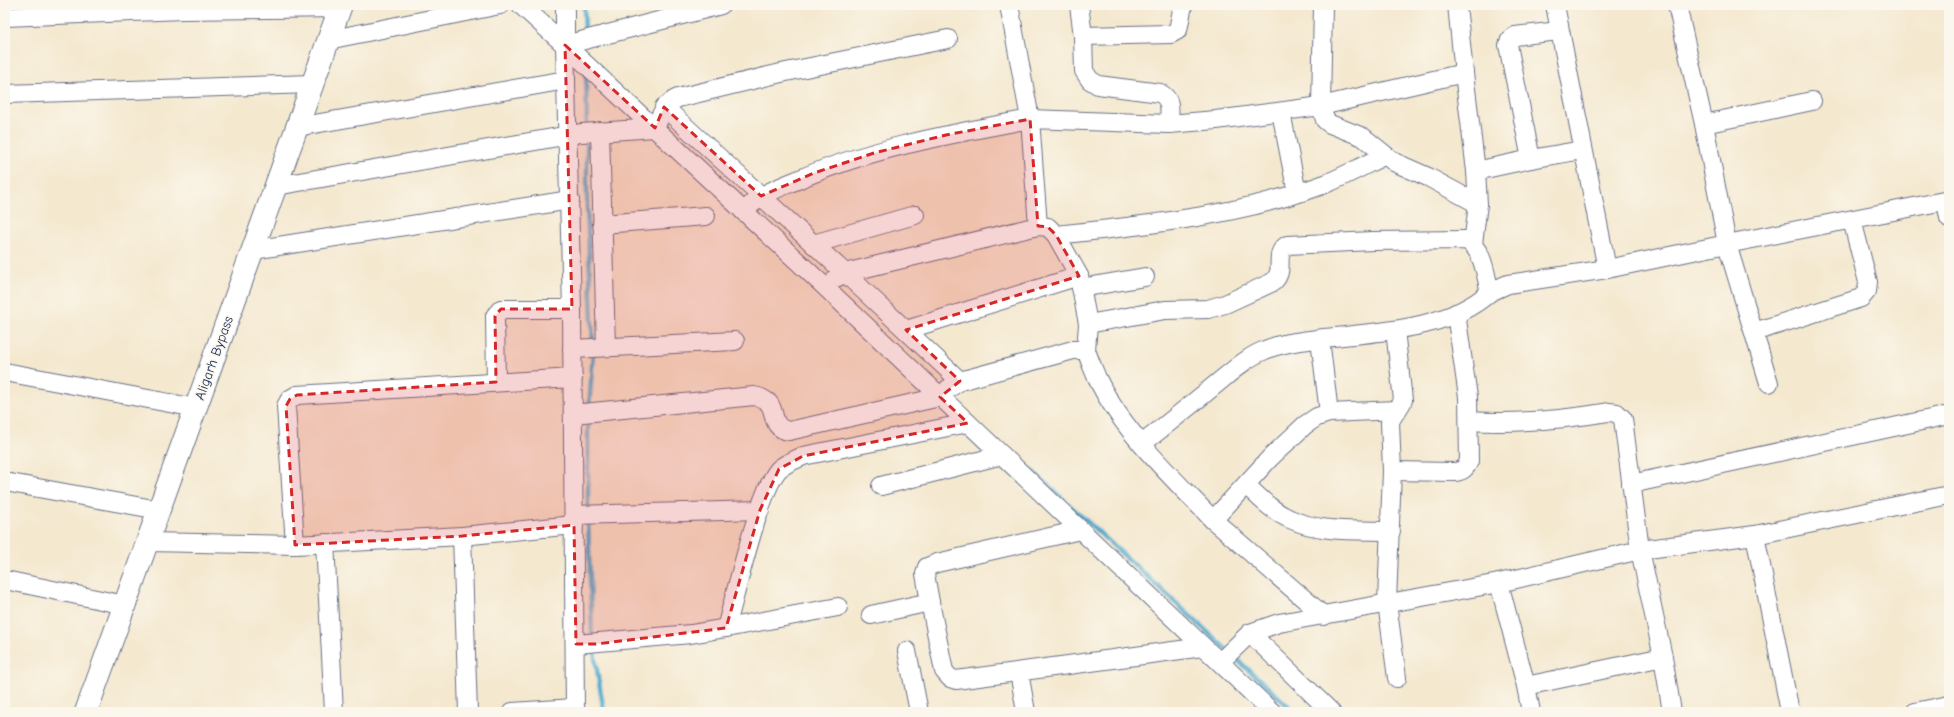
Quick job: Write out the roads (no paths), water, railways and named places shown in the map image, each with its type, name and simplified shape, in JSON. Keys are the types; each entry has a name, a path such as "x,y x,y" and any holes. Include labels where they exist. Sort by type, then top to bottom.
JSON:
{"highway":[{"name":"Aligarh Bypass","path":"86,712 340,7"}],"street":[{"path":"328,40 500,5"},
{"path":"521,5 580,40 659,118 752,203 823,285 951,387"},
{"path":"512,712 575,710 587,644 581,517 584,413 572,378 589,348 602,224 585,133 566,80 580,40 565,5"},
{"path":"580,40 721,5"},
{"path":"1009,5 1030,119 1038,226"},
{"path":"1079,5 1083,36 1084,71 1090,80 1098,85 1160,93 1166,96 1170,102 1169,124"},
{"path":"1083,36 1171,34 1178,30 1183,5"},
{"path":"1323,5 1321,106 1325,120 1330,124 1363,137 1385,156 1401,166 1428,177 1478,204"},
{"path":"1457,5 1476,171 1478,204 1473,244"},
{"path":"1555,5 1582,150 1607,269"},
{"path":"1677,5 1704,124 1728,244 1769,383"},
{"path":"5,17 183,10 340,7"},
{"path":"1531,159 1508,45 1510,40 1515,36 1559,31"},
{"path":"276,186 585,133 659,118 671,101 678,98 781,73 948,39"},
{"path":"752,203 814,173 874,153 946,135 1030,119 1169,124 1281,112 1321,106 1464,73"},
{"path":"297,127 566,80"},
{"path":"5,94 313,84"},
{"path":"1704,124 1812,100"},
{"path":"1281,112 1296,193"},
{"path":"585,133 570,200 572,309 589,348"},
{"path":"1476,171 1582,150"},
{"path":"1056,235 1201,217 1255,205 1325,184 1385,156"},
{"path":"252,250 570,200"},
{"path":"1142,444 1235,369 1263,350 1292,342 1395,330 1456,313 1478,302 1490,292 1508,284 1607,269 1947,200 1949,218"},
{"path":"752,203 813,244 906,330 951,387 968,423 1203,647"},
{"path":"813,244 915,215"},
{"path":"602,224 706,216"},
{"path":"1754,332 1861,298 1867,291 1868,282 1852,220"},
{"path":"823,285 845,272 1038,226 1048,227 1056,235 1080,282 1088,324 1086,350 1097,379 1118,413 1142,444 1213,520 1324,616"},
{"path":"1088,324 1165,310 1208,309 1225,304 1273,282 1278,277 1281,270 1279,254 1281,249 1286,245 1373,241 1466,240 1479,250 1490,292"},
{"path":"906,330 1080,282 1145,276"},
{"path":"496,382 495,316 497,311 501,309 572,309"},
{"path":"1392,471 1461,472 1466,468 1469,461 1469,421 1463,355 1456,313"},
{"path":"1395,330 1403,400 1401,406 1390,422 1392,471 1388,603 1397,678"},
{"path":"1320,339 1329,413"},
{"path":"589,348 735,341"},
{"path":"584,413 754,396 765,398 772,406 776,423 782,430 789,431 951,387 1073,350 1086,350"},
{"path":"5,372 196,408"},
{"path":"295,545 286,406 290,399 297,395 304,394 572,378"},
{"path":"1213,520 1270,458 1305,425 1317,417 1329,413 1397,410"},
{"path":"1469,421 1502,423 1538,422 1610,412 1617,413 1623,419 1640,550 1663,657 1672,712"},
{"path":"1631,484 1949,415"},
{"path":"726,628 760,510 772,478 779,470 790,462 803,456 968,423"},
{"path":"881,486 1002,455"},
{"path":"5,482 159,510"},
{"path":"1246,485 1269,507 1290,520 1312,526 1333,529 1391,531"},
{"path":"1080,530 937,563 927,567 925,574 944,671 950,678 956,680 1203,647 1234,648 1279,623 1499,583 1640,550 1755,535 1949,495"},
{"path":"147,542 295,545 462,536 581,517 760,510"},
{"path":"1755,535 1790,712"},
{"path":"462,536 468,712"},
{"path":"325,543 334,712"},
{"path":"5,580 124,605"},
{"path":"1499,583 1526,686 1531,712"},
{"path":"871,615 930,602"},
{"path":"587,644 691,634 838,608"},
{"path":"1234,648 1272,712"},
{"path":"1234,648 1331,712"},
{"path":"907,651 919,712"},
{"path":"1526,686 1663,657"},
{"path":"1019,672 1026,712"},
{"path":"1915,712 1949,705"}],"waterway":[{"path":"584,5 585,35"},
{"path":"586,73 587,129"},
{"path":"587,137 587,206 593,345"},
{"path":"589,409 593,352"},
{"path":"588,416 588,511"},
{"path":"1017,457 1227,650"},
{"path":"588,518 592,639"},
{"path":"593,646 604,712"},
{"path":"1232,655 1295,712"}]}
